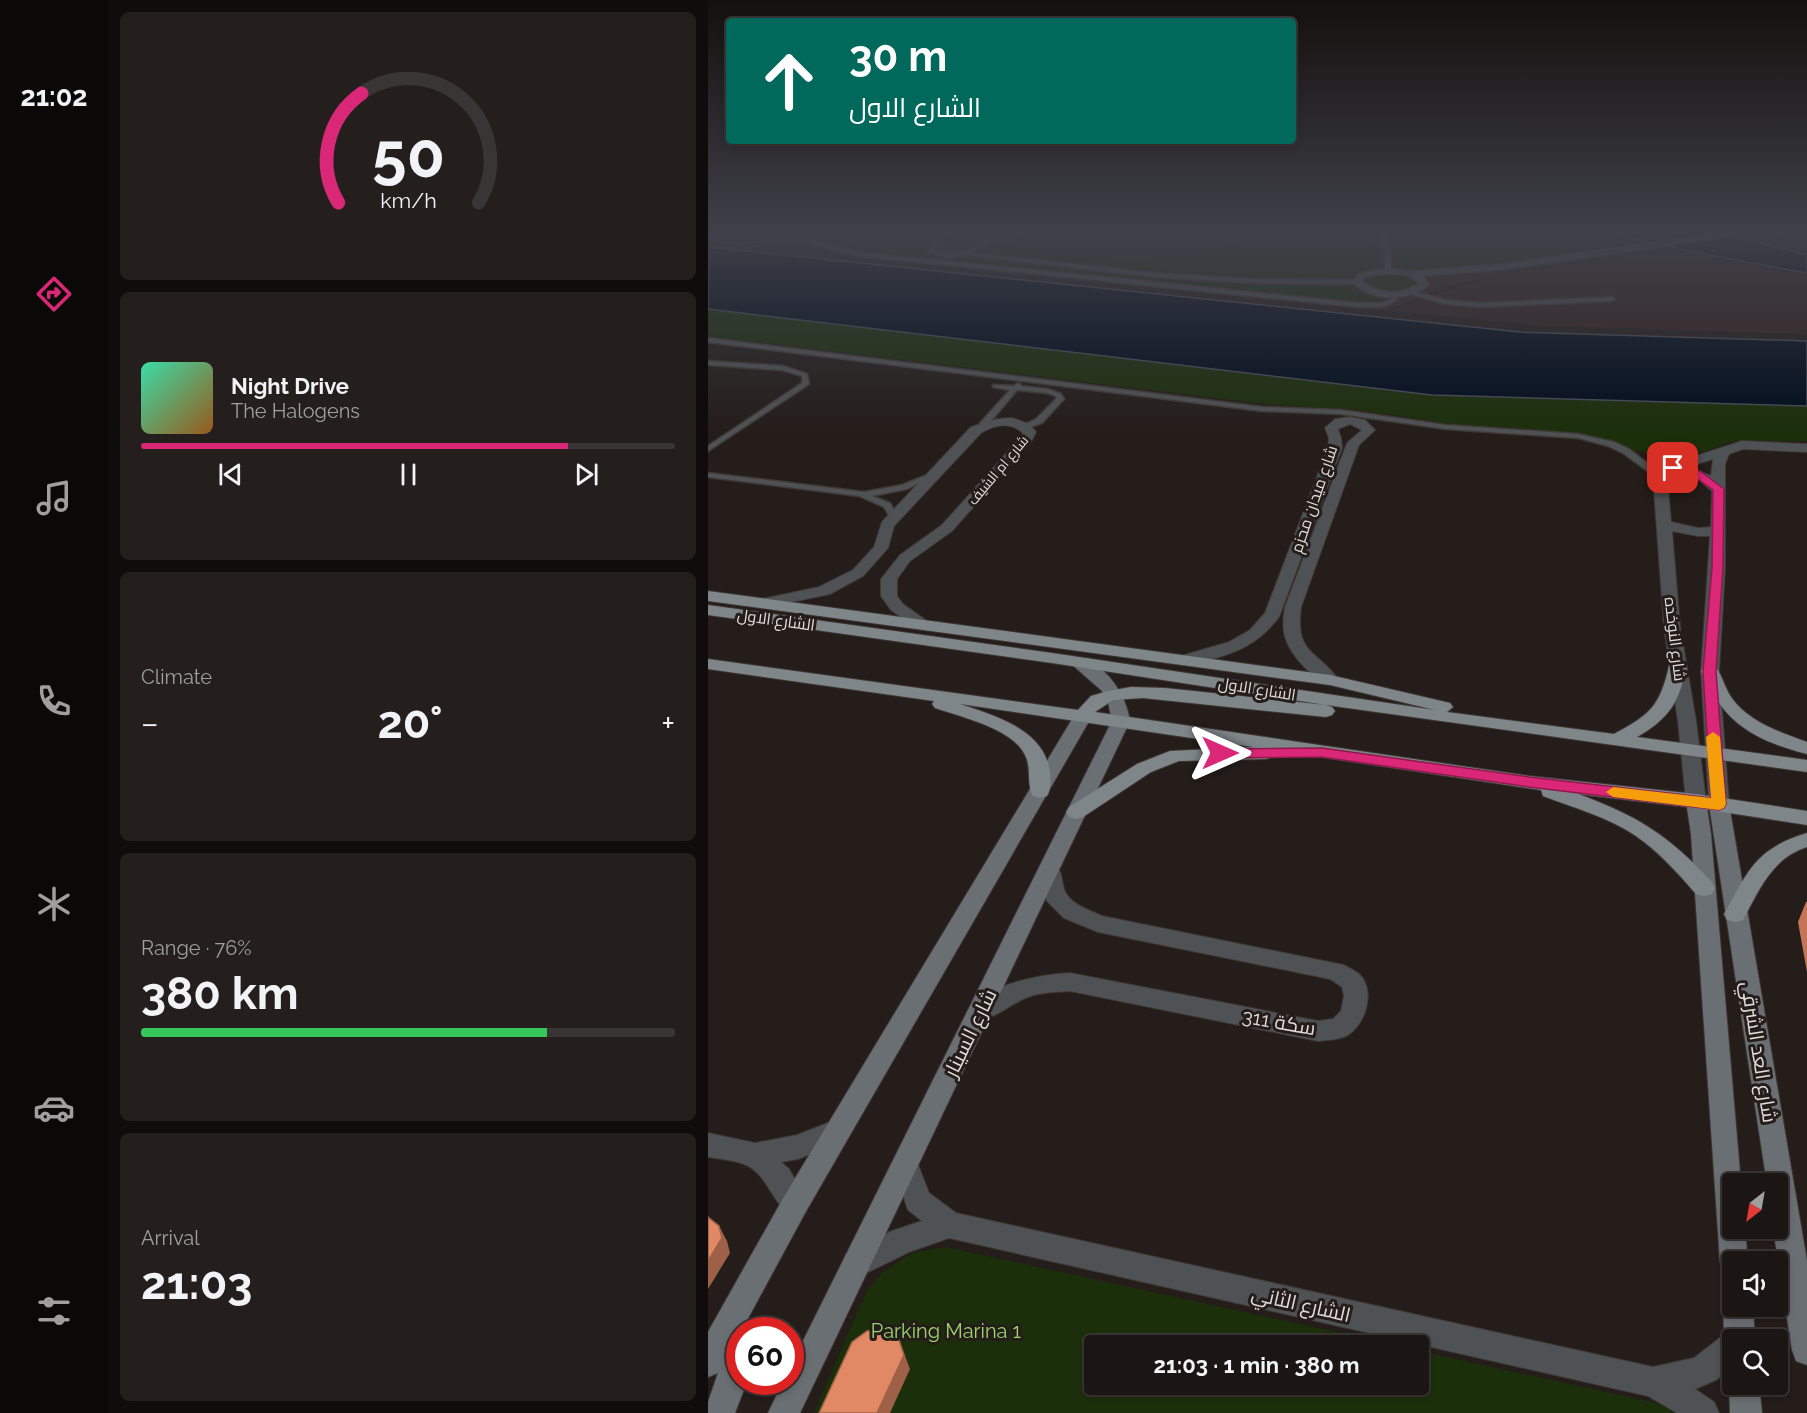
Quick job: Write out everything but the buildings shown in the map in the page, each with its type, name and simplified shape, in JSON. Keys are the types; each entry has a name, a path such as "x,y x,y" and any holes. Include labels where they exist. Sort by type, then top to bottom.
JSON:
{"main road":[{"path":"708,596 1330,680 1521,727"},
{"name":"الشارع الاول","path":"708,610 1078,662 1406,712 1807,766"},
{"path":"708,664 1083,716 1322,753 1807,818"},
{"path":"1616,741 1656,718 1665,708 1673,689 1678,666"},
{"path":"1710,671 1726,704 1747,722 1773,736 1807,748"},
{"path":"1083,716 1091,705 1114,695 1165,693 1348,714 1406,712"},
{"path":"920,694 992,722 1022,738 1039,765 1040,791"},
{"path":"1076,812 1144,768 1177,755 1322,753"},
{"path":"1529,782 1621,819 1642,830 1671,852 1704,888"},
{"path":"1735,914 1757,873 1768,858 1784,848 1807,840"}],"street":[{"name":"شارع ميدان محزم","path":"1187,660 1238,646 1264,627 1273,614 1335,448 1335,438 1331,428 1337,423 1352,420 1363,423 1369,429 1353,442 1293,607 1290,622 1290,633 1294,644 1330,680"},
{"name":"شارع ام الشيف","path":"921,624 897,607 889,596 889,579 912,552 947,528 1030,432 1026,427 1009,422 983,425"},
{"path":"763,603 799,598 836,586 858,573 880,548 887,525 983,425"},
{"path":"1666,472 1742,445 1807,448"},
{"name":"شارع النوخده","path":"1714,753 1710,671 1717,568 1716,469 1724,450"},
{"path":"1666,472 1697,473 1718,489"},
{"name":"شارع النوخده","path":"1666,472 1664,525 1672,627 1690,749 1707,803"},
{"path":"1664,525 1698,532 1718,531"},
{"path":"880,548 912,552"},
{"path":"1078,662 1105,682 1114,695 1121,722"},
{"path":"733,1317 795,1204 1083,716"},
{"name":"شارع السينار","path":"784,1413 1121,722"},
{"name":"شارع العد الشرقي","path":"1714,753 1707,803 1704,888 1733,1251"},
{"name":"شارع العد الشرقي","path":"1707,803 1735,914 1806,1341"},
{"name":"سكة 311","path":"981,1011 1009,994 1038,983 1070,982 1318,1031 1339,1028 1352,1016 1356,996 1352,982 1336,971 1098,924 1072,912 1055,895 1050,871"},
{"path":"708,1145 755,1155 798,1147 838,1131"},
{"path":"755,1155 779,1178 795,1204"},
{"name":"الشارع الثاني","path":"906,1166 918,1201 949,1225 1653,1382 1692,1404 1703,1413"},
{"path":"856,1264 902,1241 949,1225"},
{"path":"708,1362 726,1329"},
{"name":"الشارع الثاني","path":"1653,1382 1692,1376 1722,1359"},
{"path":"719,1413 726,1394"},
{"path":"1745,1395 1746,1413"}],"lane":[{"path":"1298,299 1358,305 1385,305 1394,299"},
{"path":"1434,299 1480,306 1612,299"},
{"path":"708,340 1262,409 1341,412 1446,427 1578,436 1611,444 1666,472"},
{"path":"708,363 783,368 805,375 806,384 708,449"},
{"path":"983,425 985,420 1016,388 1021,379"},
{"path":"995,386 1048,391 1059,395 1060,399 1039,421 1026,427"},
{"path":"861,494 904,487 937,472"},
{"path":"708,475 861,494 887,505 894,517"}],"shaded area":[{"path":"1269,299 1415,299 1387,311"},
{"path":"1424,299 1807,299 1807,334 1544,326 1387,311"}],"green space":[{"path":"1324,299 1382,299 1375,302"},
{"path":"708,309 1432,395 1807,406 1807,441 1731,442 1697,454 1681,456 1646,453 1583,435 1465,426 1360,410 1264,404 708,336"},
{"name":"Parking Marina 1","path":"946,1247 1350,1335 1084,1335 1084,1395 1429,1395 1429,1353 1660,1404 1673,1413 814,1413 866,1292 882,1273 912,1253"}],"water":[{"path":"708,299 1204,299 1520,332 1807,341 1807,406 1432,395 708,309"}],"slow traffic":[{"path":"1613,792 1719,804 1713,737"}],"route":[{"path":"1220,753 1322,753 1529,782 1719,804 1710,671 1717,568 1718,489 1697,473 1673,468"}]}
